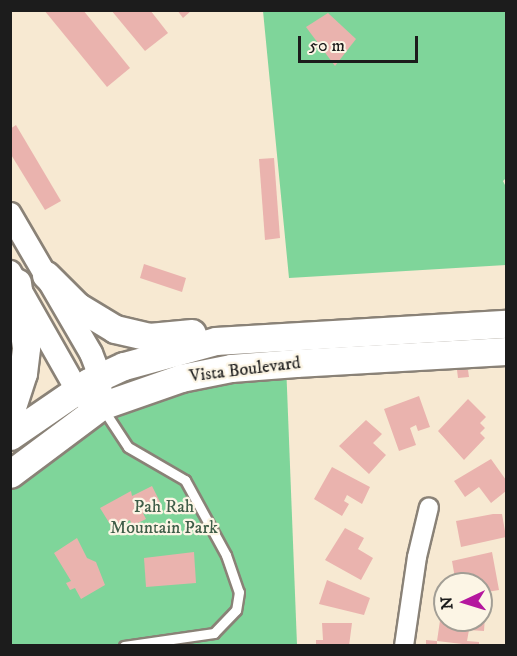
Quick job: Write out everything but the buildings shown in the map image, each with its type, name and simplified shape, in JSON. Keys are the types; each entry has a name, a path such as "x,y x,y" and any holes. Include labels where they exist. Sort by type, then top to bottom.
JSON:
{"main road":[{"path":"46,275 95,319 133,335 168,337 210,330 313,334"},
{"path":"10,413 23,373 26,347 14,277"},
{"name":"Vista Boulevard","path":"10,436 76,390 124,366 216,342 313,334 507,324"},
{"name":"Vista Boulevard","path":"10,474 101,406 181,378 231,368 507,351"}],"street":[{"path":"10,214 46,275 100,377 101,406 87,400 76,390 14,277"},
{"path":"404,645 417,557 429,507"}],"lane":[{"path":"101,406 128,447 185,480 226,555 239,592 236,610 214,633 124,645"}],"green space":[{"path":"263,11 506,11 506,178 503,181 506,187 506,265 289,278"},
{"name":"Pah Rah Mountain Park","path":"286,363 297,645 11,646 11,472 115,400"}]}
